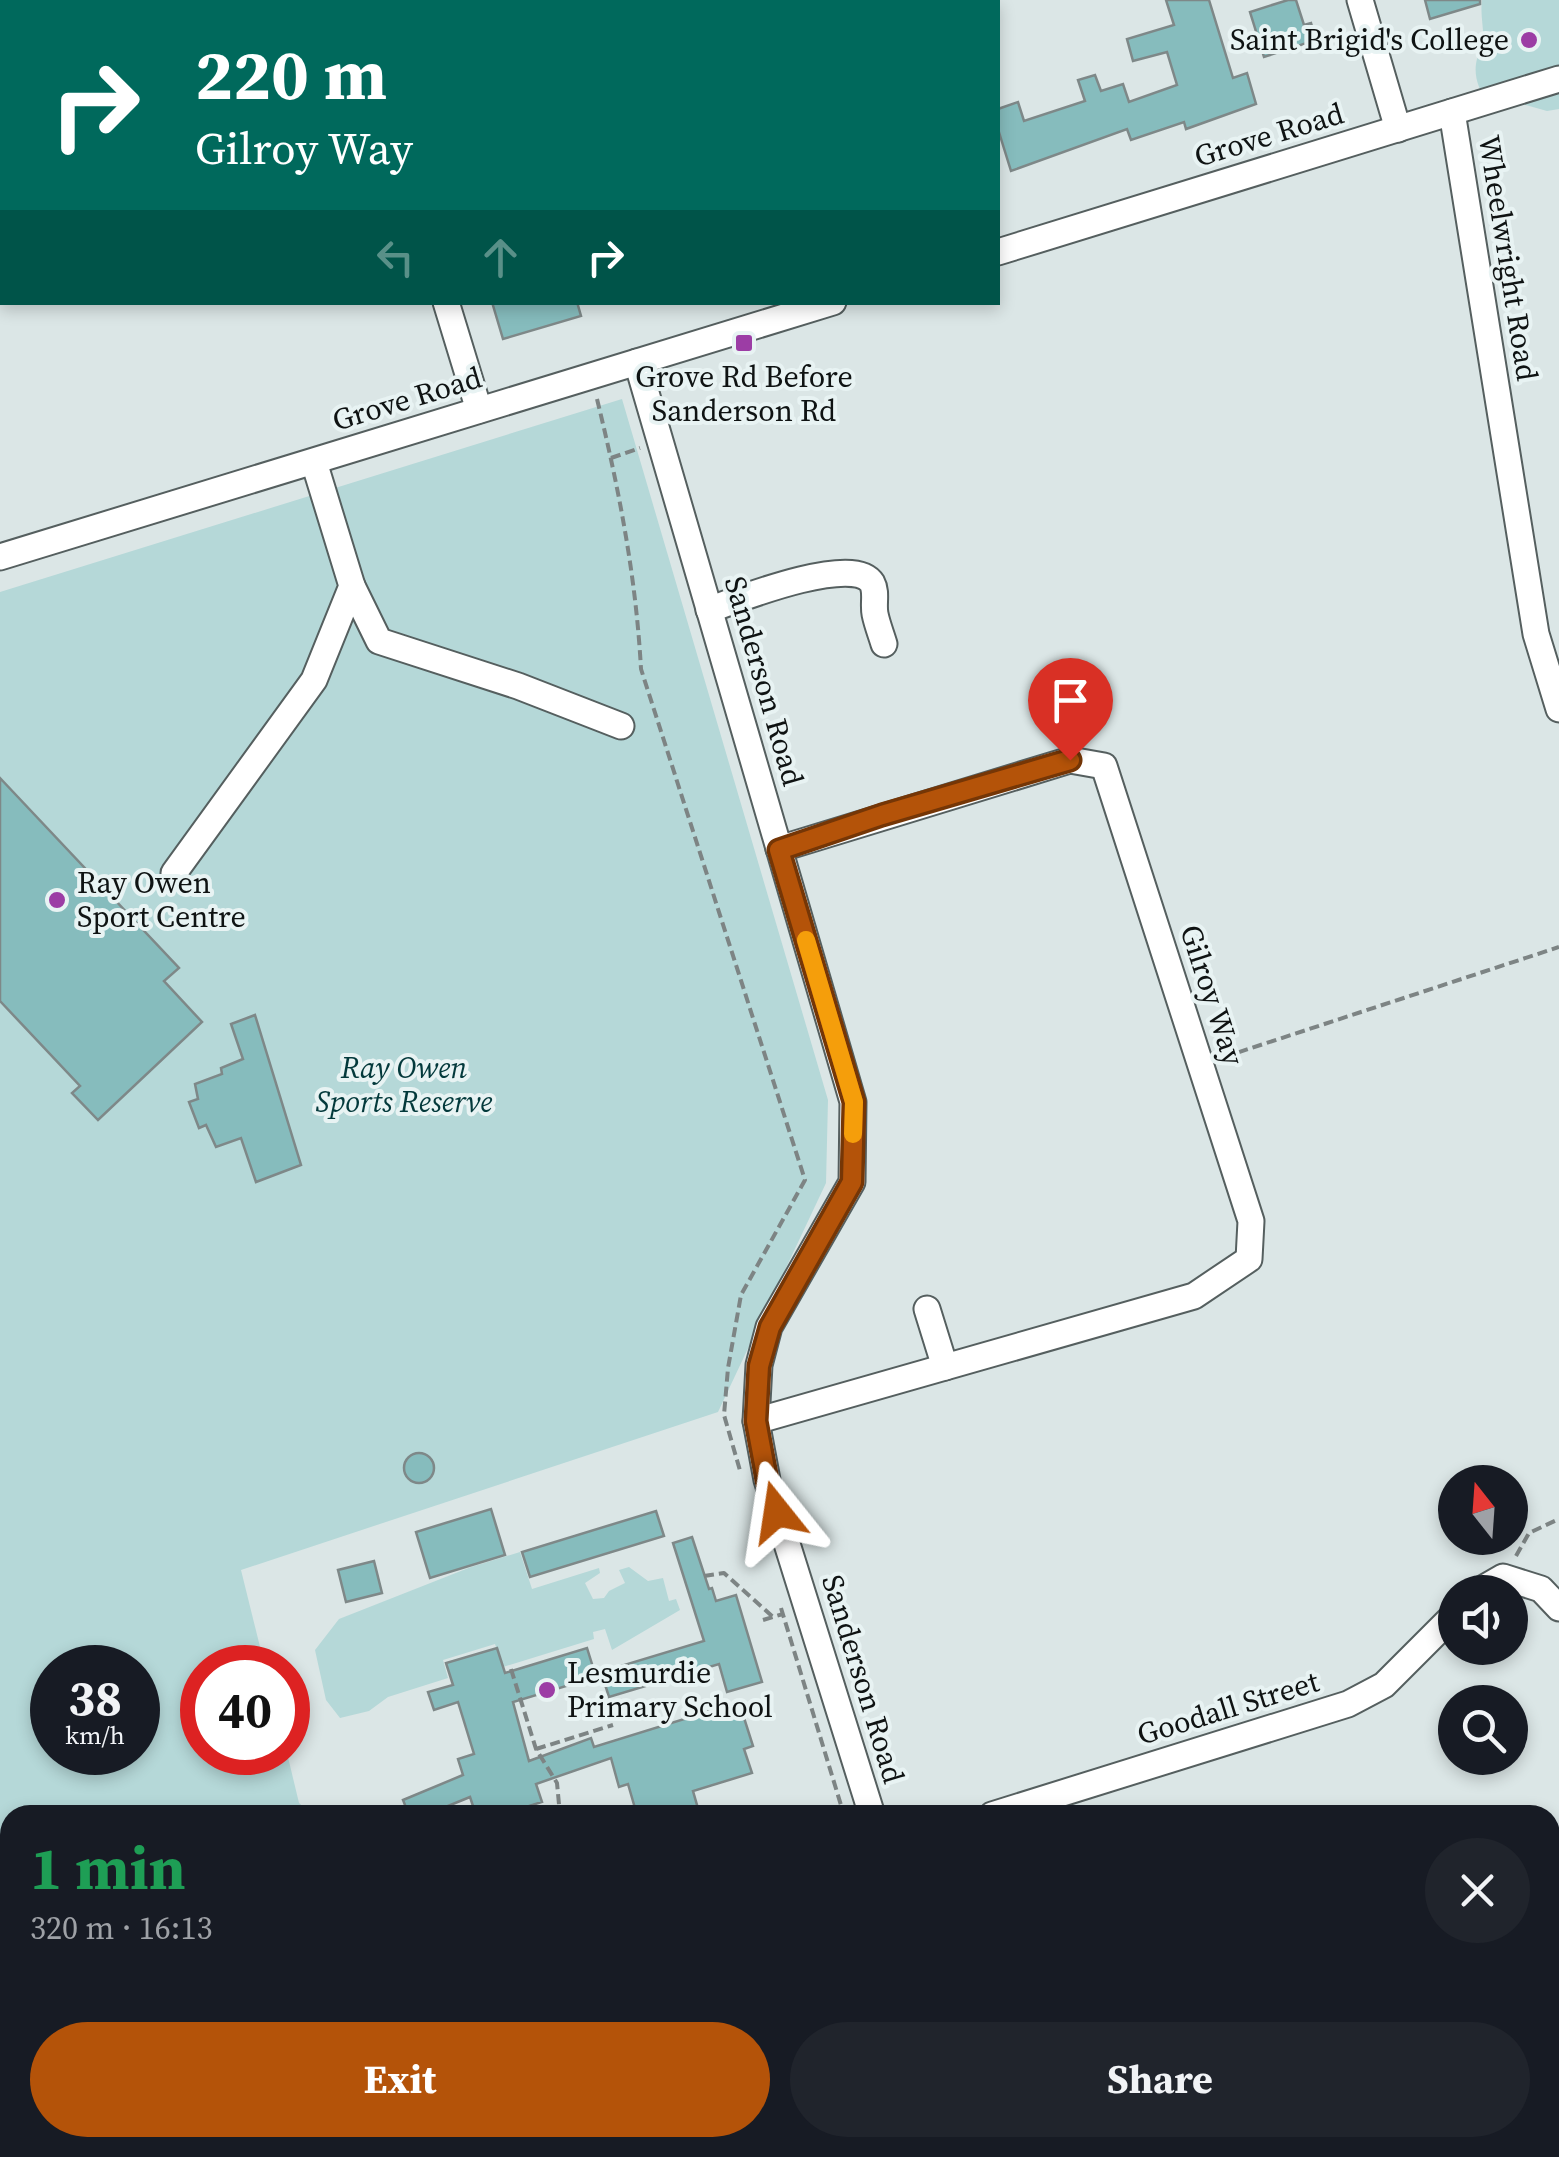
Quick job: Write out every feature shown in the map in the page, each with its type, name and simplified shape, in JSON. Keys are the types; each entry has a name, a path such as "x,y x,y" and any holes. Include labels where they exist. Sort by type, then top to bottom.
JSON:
{"street":[{"path":"1360,0 1398,129"},
{"name":"Grove Road","path":"1000,251 1559,79"},
{"name":"Wheelwright Road","path":"1452,112 1536,634 1559,709"},
{"path":"447,305 479,410"},
{"name":"Grove Road","path":"0,557 823,305"},
{"name":"Sanderson Road","path":"636,362 854,1102 852,1182 770,1327 759,1366 756,1421 767,1480 869,1805"},
{"path":"314,462 352,586 380,641 518,686 620,726"},
{"path":"709,610 762,591 846,572 868,579 874,586 874,612 884,644"},
{"path":"174,873 314,680 352,586"},
{"name":"Gilroy Way","path":"756,1421 1194,1296 1249,1258 1251,1221 1104,766 1070,760 882,815 779,850"},
{"path":"927,1310 945,1367"},
{"path":"1528,1586 1541,1590 1559,1608"},
{"name":"Goodall Street","path":"1024,1805 1348,1704 1384,1685 1438,1631"}],"path":[{"path":"595,391 622,504 637,600 641,670 805,1180 741,1295 724,1415 744,1486"},
{"path":"611,458 660,441"},
{"path":"1200,1065 1559,947"},
{"path":"1504,1575 1529,1533 1559,1519"},
{"path":"704,1576 724,1573 773,1617"},
{"path":"778,1598 841,1805"},
{"path":"511,1669 536,1749 557,1783 559,1805"},
{"path":"536,1749 613,1725"}],"green space":[{"name":"Saint Brigid's College","path":"1482,0 1559,0 1559,109 1547,111 1511,101 1488,102 1484,97 1476,68 1483,44"},
{"name":"Ray Owen Sports Reserve","path":"622,399 828,1100 826,1183 718,1412 241,1570 260,1645 180,1645 180,1775 292,1775 301,1805 0,1805 0,592"},
{"path":"520,1552 532,1589 599,1568 600,1573 585,1583 593,1599 604,1598 625,1583 619,1570 629,1567 648,1581 663,1578 669,1601 676,1599 680,1610 612,1650 605,1629 593,1632 594,1639 503,1667 495,1644 443,1660 448,1678 388,1697 369,1711 340,1718 326,1700 315,1650 339,1619"}],"building":[{"path":"1166,0 1209,0 1233,78 1247,73 1256,104 1186,129 1184,122 1131,140 1127,129 1011,171 1000,135 1000,108 1018,102 1024,121 1085,101 1078,80 1095,75 1101,91 1123,84 1129,102 1177,85 1167,52 1133,61 1127,39 1174,25"},
{"path":"1296,0 1304,25 1311,23 1316,40 1264,57 1250,12"},
{"path":"1425,0 1480,0 1480,4 1430,19"},
{"path":"493,305 578,305 581,316 503,339"},
{"name":"Ray Owen Sport Centre","path":"0,778 179,968 164,981 202,1022 98,1120 72,1093 80,1086 0,1001"},
{"path":"255,1015 301,1165 256,1182 241,1138 216,1147 206,1125 199,1128 189,1102 198,1099 195,1084 222,1074 221,1068 243,1059 231,1024"},
{"path":"419,1453 433,1462 434,1468 425,1482 419,1483 405,1474 404,1468 413,1454"},
{"path":"491,1509 505,1555 430,1578 416,1532"},
{"path":"656,1511 664,1536 530,1577 522,1552"},
{"path":"692,1537 716,1601 736,1595 762,1682 727,1692 719,1664 609,1697 601,1672 704,1641 673,1543"},
{"path":"374,1561 382,1593 346,1602 338,1570"},
{"path":"497,1648 505,1673 587,1648 596,1677 513,1702 529,1761 591,1738 594,1747 739,1702 753,1746 744,1749 752,1773 693,1791 697,1805 634,1805 628,1784 619,1787 611,1758 536,1784 542,1802 532,1805 473,1805 470,1797 450,1805 405,1805 403,1800 463,1775 458,1759 474,1754 458,1702 434,1710 428,1692 453,1685 446,1663"}],"slow traffic":[{"path":"806,940 854,1102 853,1134"}],"place":[{"name":"Saint Brigid's College","path":"1529,40"},
{"name":"Grove Rd Before Sanderson Rd","path":"744,343"},
{"name":"Ray Owen Sport Centre","path":"57,900"},
{"name":"Lesmurdie Primary School","path":"547,1690"}],"route":[{"path":"777,1512 756,1421 759,1366 770,1327 852,1182 854,1102 779,850 882,815 1070,760"}]}
